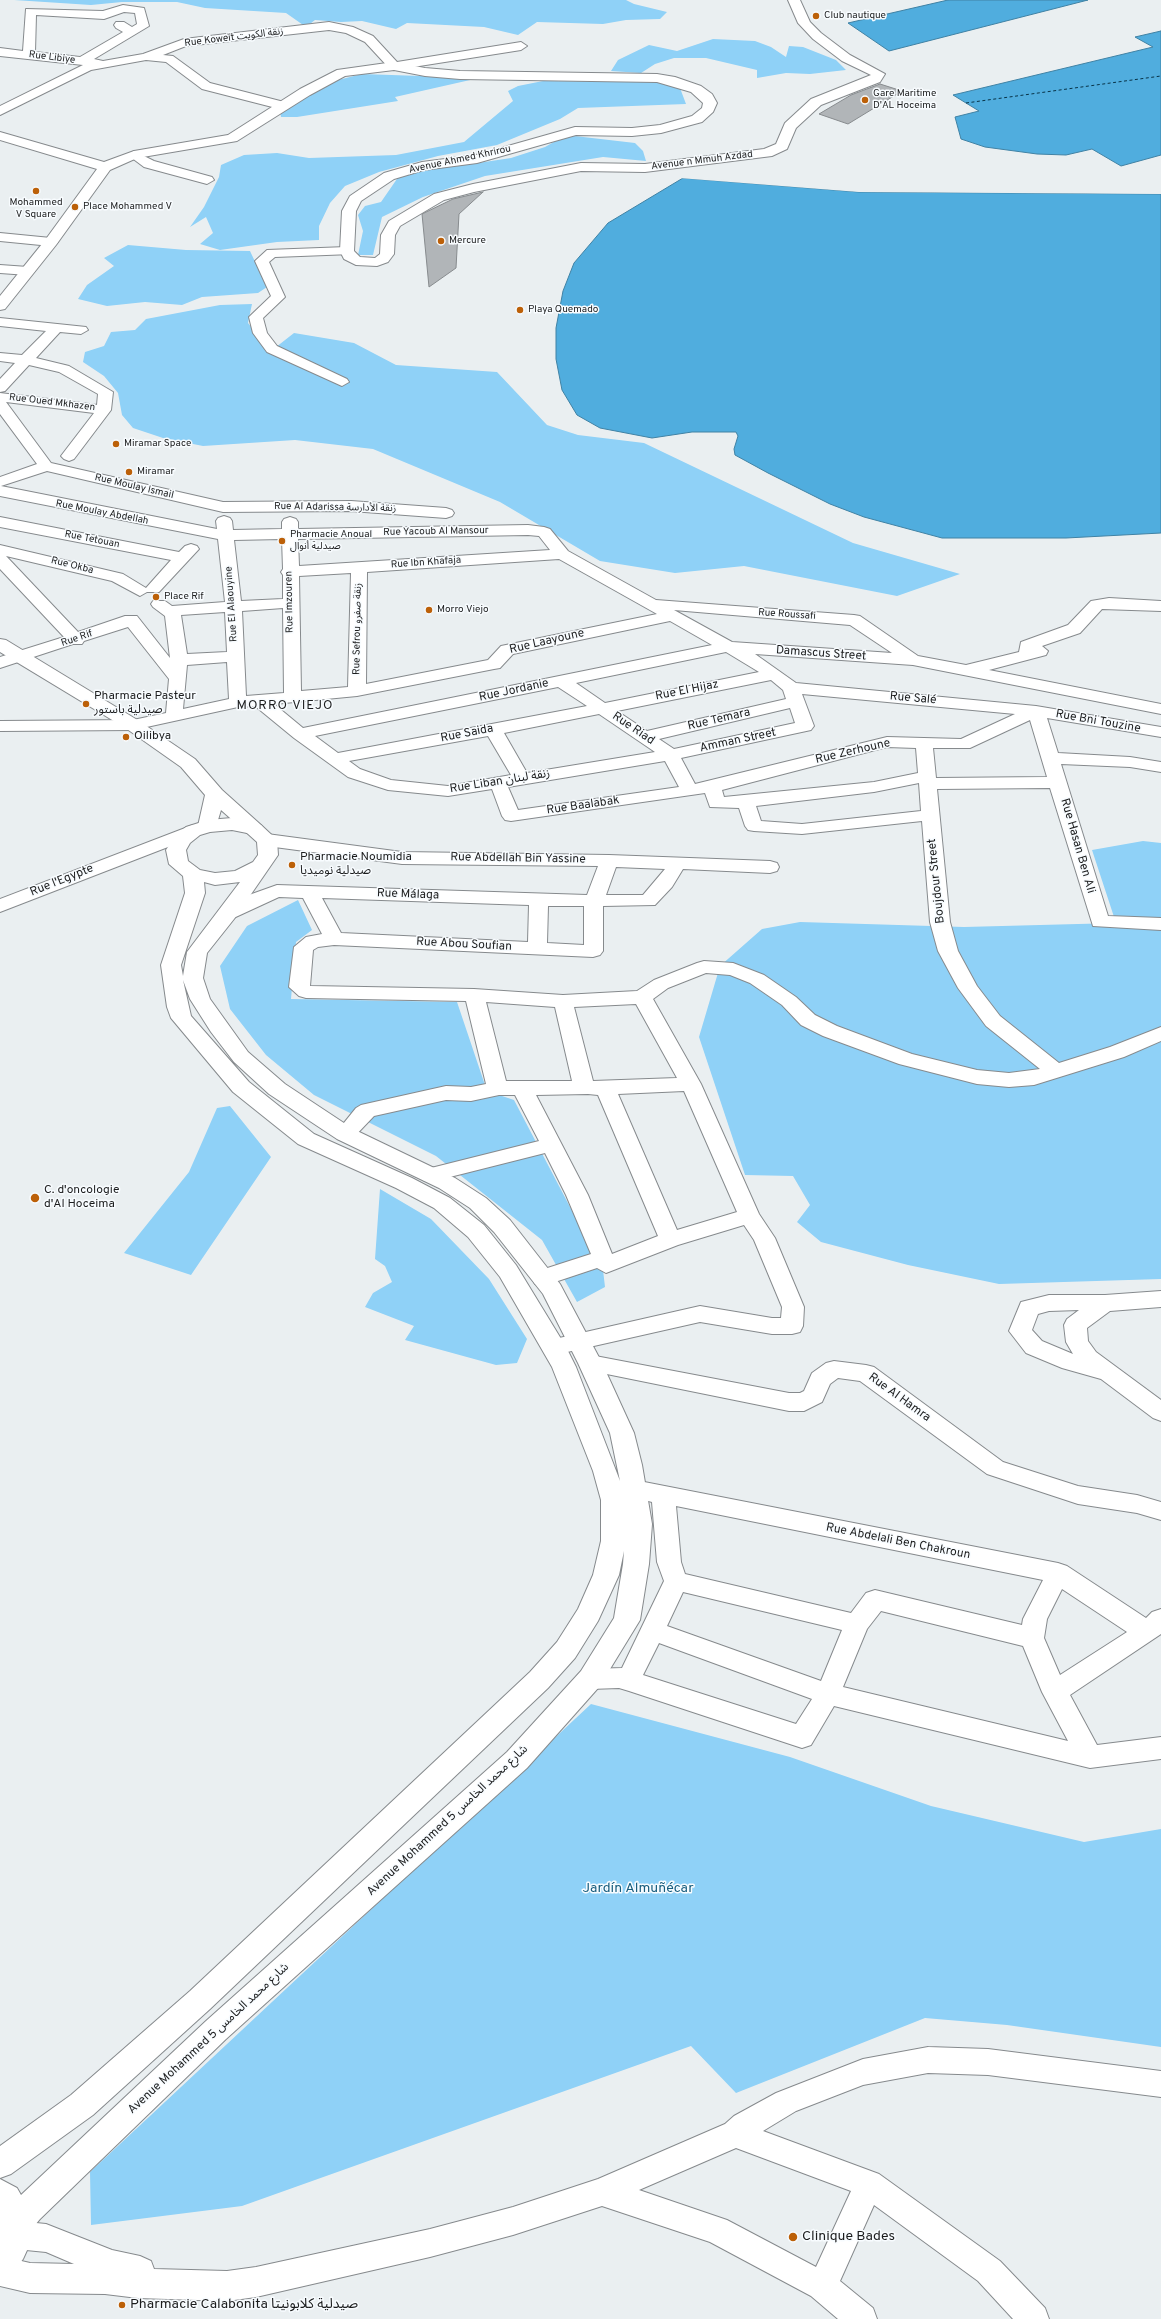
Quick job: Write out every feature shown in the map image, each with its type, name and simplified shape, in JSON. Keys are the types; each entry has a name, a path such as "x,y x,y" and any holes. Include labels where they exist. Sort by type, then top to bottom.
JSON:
{"street":[{"name":"Avenue n Mmuh Azdad","path":"347,251 349,256 356,261 377,262 383,259 387,254 388,235 394,224 410,213 439,197 473,188 581,167 662,166 767,153 782,146 790,126 816,102 875,79 879,74 846,58 817,36 804,23 794,0"},
{"path":"29,55 30,11 104,14 123,8 140,10 144,26 82,61"},
{"path":"104,14 131,32"},
{"name":"Rue Koweït زنقة الكويت","path":"0,111 88,67 146,56 184,43 329,26 349,30 369,39 394,66"},
{"path":"0,306 51,242 105,167 134,155 232,138 335,76 521,46"},
{"name":"Rue Libiye","path":"0,52 104,64"},
{"path":"146,56 169,59 206,86 284,106"},
{"name":"Avenue Ahmed Khrirou","path":"347,251 349,211 355,199 389,176 422,166 477,159 575,131 632,132 661,129 696,119 708,109 710,103 707,97 696,89 670,80 460,74 425,72 394,66"},
{"path":"0,136 105,167"},
{"path":"134,155 149,164 207,180"},
{"path":"0,237 51,242"},
{"path":"342,382 272,349 260,333 256,317 278,298 262,261 272,253 347,251"},
{"path":"0,269 28,271"},
{"path":"0,322 81,330"},
{"path":"0,388 56,328"},
{"path":"0,357 25,360 64,369 106,392 104,410 69,456"},
{"name":"Rue Oued Mkhazen","path":"0,397 104,410"},
{"path":"0,404 46,466 0,482"},
{"name":"Rue Moulay Ismail","path":"46,466 223,507"},
{"path":"0,521 6,493"},
{"name":"Rue Moulay Abdellah","path":"6,493 204,533"},
{"name":"Rue Al Adarissa زنقة الأدارسة","path":"223,507 351,506 446,513"},
{"name":"Rue El Alaouyine","path":"223,507 234,607 238,702"},
{"name":"Rue Imzouren","path":"290,507 289,572 293,697"},
{"name":"Rue Tetouan","path":"0,521 184,558"},
{"name":"Rue Yacoub Al Mansour","path":"204,533 225,536 538,531 544,532 562,554"},
{"path":"177,678 131,620 153,600 204,533"},
{"name":"Rue Okba","path":"0,550 117,577 153,600"},
{"path":"562,554 750,658 774,674 793,695"},
{"name":"Rue Ibn Khafaja","path":"289,572 562,554"},
{"path":"0,559 76,640"},
{"name":"Rue Sefrou زنقة صفرو","path":"357,691 359,567"},
{"path":"153,600 234,607 290,603"},
{"path":"153,600 173,614 179,660 174,716"},
{"name":"Rue Roussafi","path":"650,603 854,620 913,660"},
{"path":"1027,654 1026,646 1074,629 1097,605 1109,603 1161,606"},
{"name":"Rue Laayoune","path":"0,726 133,725 238,702 357,691 494,664 507,650 672,616"},
{"name":"Rue Rif","path":"0,663 76,640 131,620"},
{"path":"969,670 1075,643"},
{"path":"0,644 76,693 133,725 188,763 215,794 260,835 268,855 258,867 239,876 215,879 186,869"},
{"name":"Damascus Street","path":"728,647 913,660 1161,709"},
{"name":"Rue Jordanie","path":"300,734 728,647"},
{"path":"179,660 236,656"},
{"name":"Rue El Hijaz","path":"601,708 774,674"},
{"name":"Rue Riad","path":"561,681 672,755"},
{"path":"1010,708 1014,681"},
{"name":"Rue Salé","path":"793,695 1010,708 1036,711"},
{"name":"Amman Street","path":"672,755 805,726 793,695"},
{"name":"Rue Temara","path":"643,737 793,695"},
{"name":"Rue Liban زنقة لبنان","path":"259,700 333,759 354,773 388,786 448,791 672,755"},
{"name":"Rue Saida","path":"333,759 493,730 601,708"},
{"name":"Rue Bni Touzine","path":"1036,711 1161,732"},
{"name":"Rue Zerhoune","path":"690,791 887,742 964,744 1036,711"},
{"name":"Rue Hasan Ben Ali","path":"1036,711 1052,758 1100,922 1161,924"},
{"path":"493,730 522,779"},
{"name":"Boujdour Street","path":"924,742 940,922 948,950 968,988 993,1022 1056,1070"},
{"path":"672,755 690,791"},
{"path":"1052,758 1130,762 1161,767"},
{"path":"712,786 716,803 746,802 927,780 1059,782"},
{"name":"Rue Baalabak","path":"498,783 511,816 690,791"},
{"path":"201,828 215,794"},
{"path":"746,802 754,826 802,829 930,815"},
{"path":"0,2164 82,2105 200,2000 539,1680 566,1650 589,1614 606,1574 614,1541 613,1500 605,1471 554,1347 508,1271 476,1231 442,1203 404,1183 306,1138 240,1087 182,1018 177,1007 171,965 196,893 176,850 182,840 201,828 232,824 260,835"},
{"name":"Rue l'Egypte","path":"0,906 125,856 201,828"},
{"name":"Rue Abdellah Bin Yassine","path":"260,835 402,858 609,861 770,867"},
{"name":"Rue l'Egypte","path":"125,856 164,858 186,869"},
{"path":"594,901 609,861"},
{"name":"Rue Málaga","path":"227,915 256,899 277,891 539,900 648,901 666,883 677,864"},
{"name":"Avenue Mohammed 5 شارع محمد الخامس","path":"0,2264 12,2248 16,2230 29,2209 216,2030 517,1760 590,1679 627,1620 634,1568 636,1564 638,1524 634,1489 622,1433 590,1363 552,1290 502,1226 478,1203 430,1175 345,1134 277,1089 241,1057 218,1027 200,999 193,978 193,967 197,952 227,915 258,867"},
{"path":"309,891 334,939"},
{"path":"537,948 539,900"},
{"name":"Rue Abou Soufian","path":"474,995 306,992 300,987 304,947 313,941 334,939 593,951 594,901"},
{"path":"499,1088 496,1086 474,995 563,1001 642,997 661,984 704,967 733,969 757,979 789,1001 808,1020 830,1031 906,1059 977,1077 1009,1080 1034,1078 1116,1052 1161,1033"},
{"path":"554,1347 700,1314 772,1326 792,1326 793,1307 764,1238 749,1216 691,1084 642,997"},
{"path":"563,1001 584,1088"},
{"path":"345,1134 368,1110 446,1093 471,1094 499,1088 523,1090 691,1084"},
{"path":"605,1088 670,1240"},
{"path":"523,1090 576,1195 606,1265 670,1240 749,1216"},
{"path":"430,1175 550,1145"},
{"path":"542,1278 603,1258"},
{"path":"1108,1373 1070,1362 1034,1347 1020,1331 1029,1308 1049,1303 1105,1303 1161,1299"},
{"path":"1105,1303 1075,1325 1074,1334 1082,1351 1108,1373 1161,1412"},
{"name":"Rue Al Hamra","path":"590,1363 789,1402 804,1402 814,1396 820,1379 834,1369 866,1373 995,1468 1078,1495 1137,1504 1161,1511"},
{"name":"Rue Abdelali Ben Chakroun","path":"634,1489 1058,1573 1154,1625"},
{"path":"628,1681 676,1580 668,1562 663,1495"},
{"path":"1058,1573 1035,1619 1032,1638 1055,1692 1090,1757"},
{"path":"676,1580 857,1624"},
{"path":"590,1679 621,1678 802,1737 828,1694 857,1624 875,1600 1032,1638"},
{"path":"1055,1692 1154,1625"},
{"path":"653,1631 828,1694 1090,1757 1161,1748"},
{"path":"0,2271 30,2278 105,2279 227,2286 256,2282 430,2243 513,2221 602,2192 735,2134 744,2126 786,2102 863,2072 928,2060 988,2062 1091,2073 1161,2084"},
{"path":"735,2134 869,2184 989,2271 1034,2319"},
{"path":"822,2286 869,2184"},
{"path":"602,2192 717,2230 822,2286 862,2319"},
{"path":"0,2194 6,2198 13,2210 16,2230 46,2238 112,2265 207,2286"}],"green space":[{"path":"14,0 626,0 634,4 667,12 660,19 626,20 603,24 537,22 518,35 484,27 407,23 396,29 362,21 341,22 315,20 306,27 286,13 205,8 177,2 122,2 91,5"},
{"path":"713,39 755,41 771,47 786,57 789,46 803,47 836,60 846,70 810,74 786,73 757,78 757,70 706,58 674,58 655,64 641,73 611,71 618,60 649,45 677,51"},
{"path":"362,74 479,78 395,97 398,101 297,117 281,117 280,111 330,82"},
{"path":"543,81 659,82 680,88 686,104 578,108 560,119 497,145 438,156 379,172 345,186 330,203 319,226 319,240 277,242 220,250 200,244 213,233 206,217 190,227 204,207 219,177 221,165 244,155 277,153 309,158 396,155 464,142 513,101 508,91 518,86"},
{"path":"566,135 635,143 643,151 646,161 603,157 485,176 423,197 382,217 373,255 358,255 363,231 358,215 365,206 381,202 399,176 419,169 458,166 511,158 545,147"},
{"path":"128,245 186,250 250,251 267,287 258,293 202,297 182,305 145,302 107,306 78,299 87,285 114,266 104,258"},
{"path":"252,304 248,323 271,351 294,333 354,343 396,365 497,372 547,425 578,435 644,443 853,543 960,574 897,596 744,566 675,573 600,561 500,502 373,449 295,440 203,446 163,438 133,428 122,415 118,393 104,376 83,362 85,352 104,346 111,332 135,330 146,319 220,305"},
{"path":"1143,841 1161,843 1161,1279 999,1284 908,1265 821,1242 797,1222 810,1205 793,1176 745,1175 699,1037 720,966 762,929 800,922 964,927 1116,923 1092,850"},
{"path":"298,900 312,930 296,942 291,999 457,1002 487,1091 514,1100 603,1270 605,1287 577,1302 542,1240 436,1156 314,1095 266,1055 230,1009 220,966 247,926"},
{"path":"230,1106 271,1157 191,1275 124,1253 189,1172 217,1108"},
{"path":"380,1189 431,1219 489,1279 527,1339 517,1363 496,1365 405,1340 414,1326 365,1307 373,1293 392,1282 385,1266 375,1259"},
{"name":"Jardín Almuñécar","path":"591,1704 790,1757 931,1806 1084,1842 1161,1829 1161,2047 1007,2025 925,2018 736,2093 691,2046 242,2206 91,2225 90,2172"}],"shaded area":[{"path":"948,0 1088,0 889,51 848,23"},
{"path":"1161,31 1161,155 1121,166 1092,149 1066,155 1037,154 985,147 961,139 955,117 979,111 953,95 1153,47 1135,37"},
{"path":"683,178 859,192 1161,194 1161,533 1066,538 942,538 864,517 830,504 768,473 735,455 734,449 738,436 736,432 692,432 652,438 600,428 577,415 562,390 556,359 556,328 563,291 574,263 608,223"}],"pier":[{"path":"683,176 859,190 1161,192 1161,194 859,192 679,178"}],"building":[{"name":"Gare Maritime D'AL Hoceima","path":"880,84 902,91 848,124 819,114 851,95"},
{"name":"Mercure","path":"483,192 459,214 456,268 429,287 422,214 453,199"}],"ferry route":[{"path":"966,103 1161,76"}],"place":[{"name":"Club nautique","path":"816,16"},
{"name":"Gare Maritime D'AL Hoceima","path":"865,100"},
{"name":"Mohammed V Square","path":"36,191"},
{"name":"Place Mohammed V","path":"75,207"},
{"name":"Mercure","path":"441,241"},
{"name":"Playa Quemado","path":"520,310"},
{"name":"Miramar Space","path":"116,444"},
{"name":"Miramar","path":"129,472"},
{"name":"Pharmacie Anoual صيدلية أنوال","path":"282,541"},
{"name":"Place Rif","path":"156,597"},
{"name":"Morro Viejo","path":"429,610"},
{"name":"Pharmacie Pasteur صيدلية باستور","path":"86,704"},
{"name":"Oilibya","path":"126,737"},
{"name":"Pharmacie Noumidia صيدلية نوميديا","path":"292,865"},
{"name":"C. d'oncologie d'Al Hoceima","path":"35,1198"},
{"name":"Clinique Bades","path":"793,2237"},
{"name":"Pharmacie Calabonita صيدلية كلابونيتا","path":"122,2305"}],"district":[{"name":"MORRO VIEJO","path":"285,706"}]}
